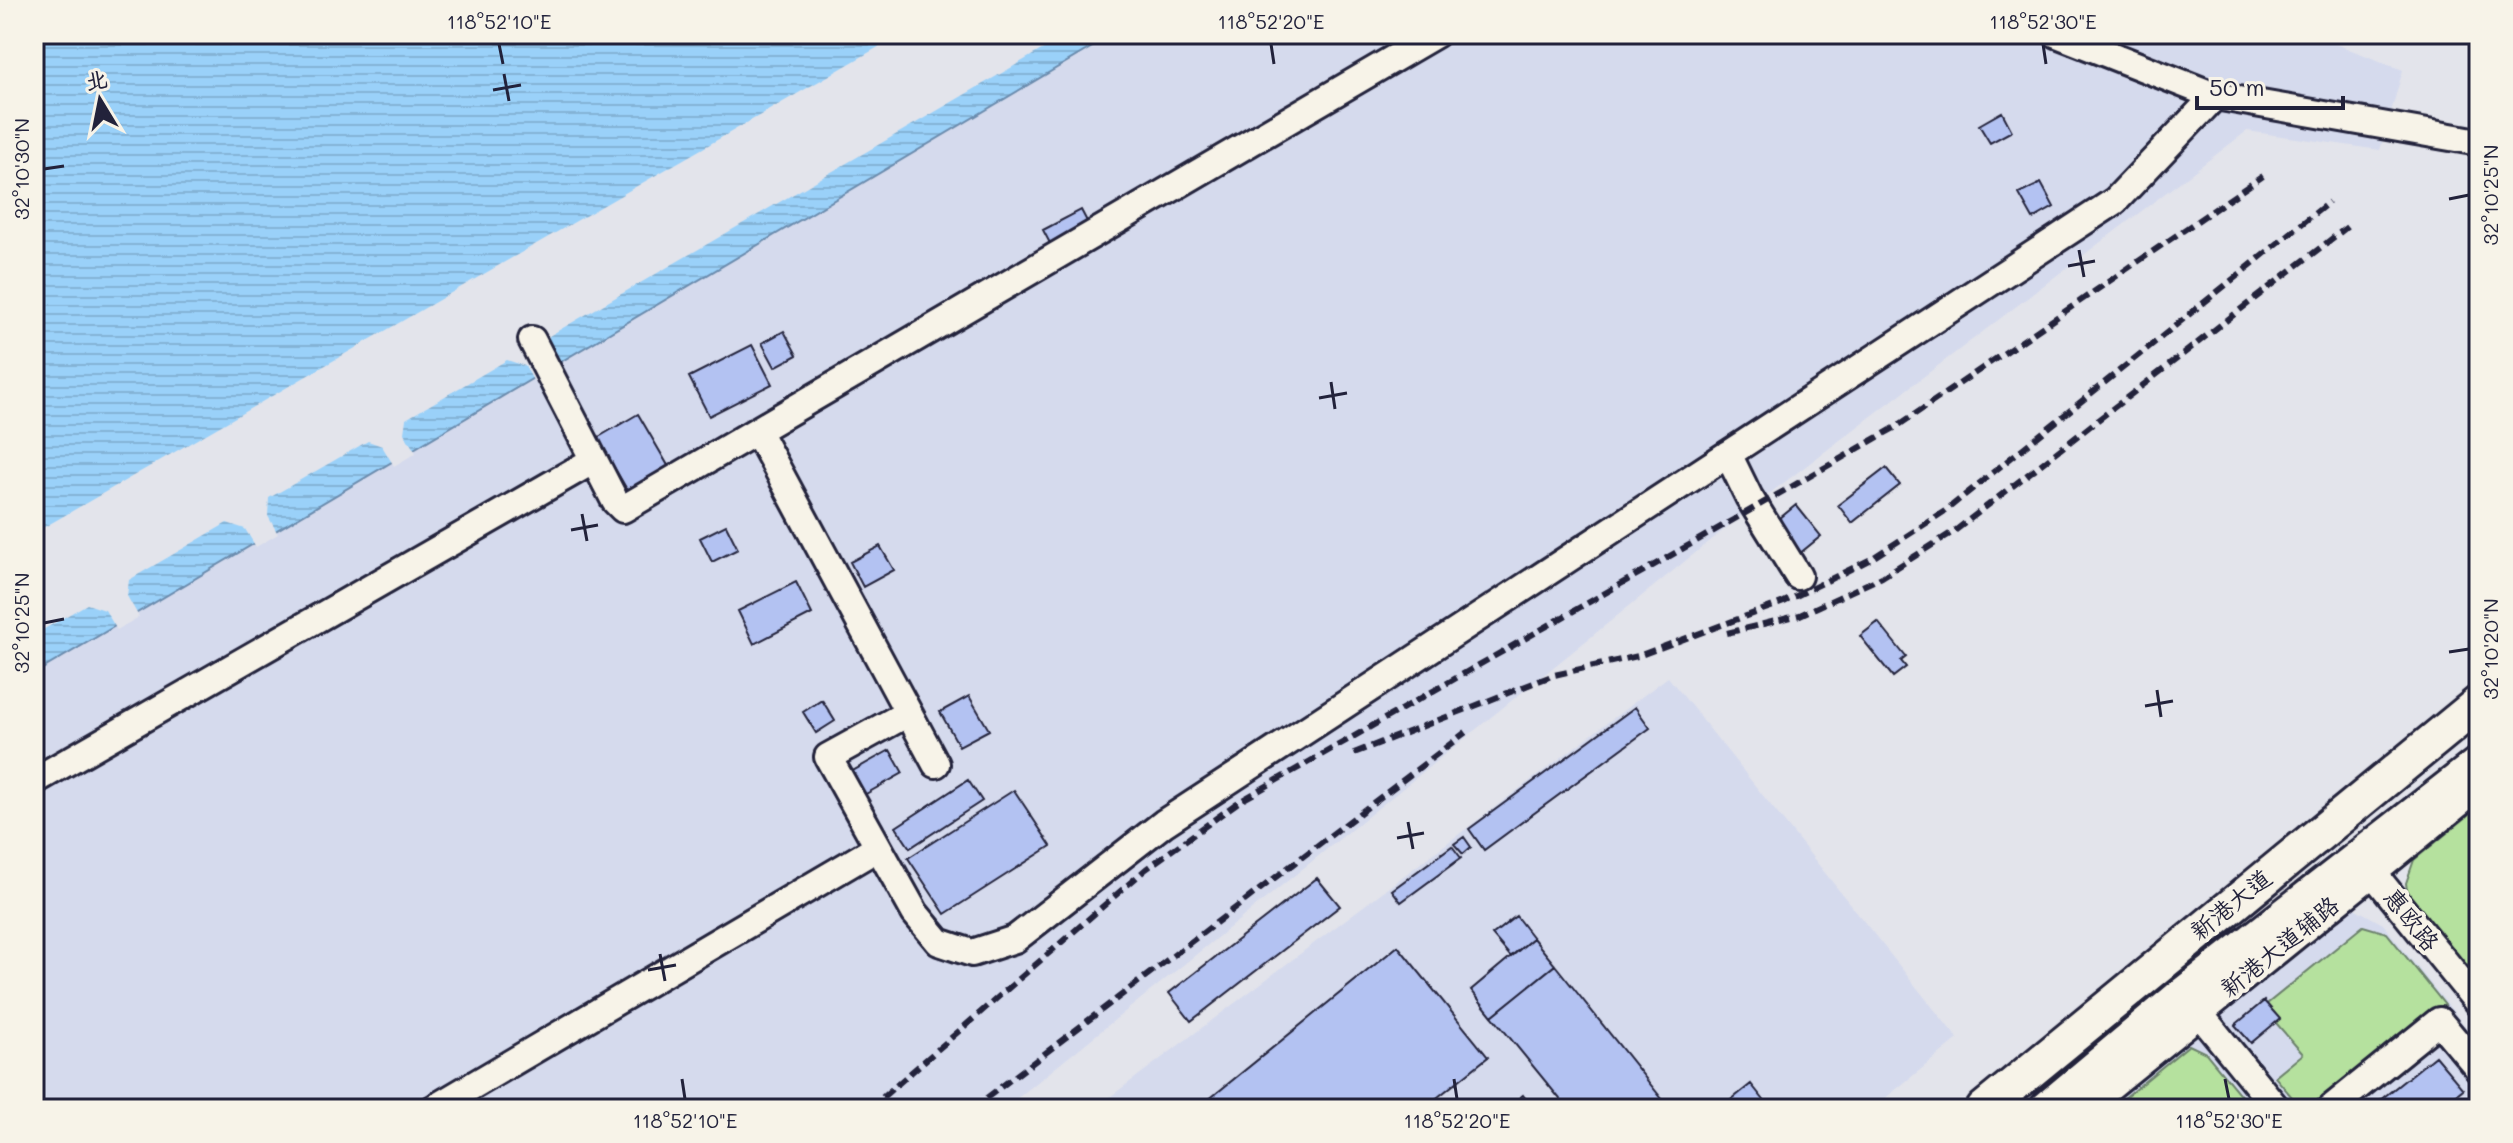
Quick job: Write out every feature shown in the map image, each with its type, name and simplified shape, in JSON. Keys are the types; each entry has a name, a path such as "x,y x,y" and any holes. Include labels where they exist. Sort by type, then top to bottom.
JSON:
{"main road":[{"name":"新港大道","path":"1984,1109 2479,703"},
{"name":"新港大道","path":"2047,1109 2178,999 2479,764"}],"street":[{"path":"532,340 615,501 623,509 1436,34"},
{"path":"2057,34 2215,96 2479,142"},
{"path":"908,713 828,757 915,913 939,942 972,953 1015,939 1164,823 2115,201 2215,96"},
{"path":"757,431 936,764"},
{"path":"1728,454 1749,497 1798,576"},
{"path":"34,781 594,460"},
{"name":"新港大道辅路","path":"2082,1109 2479,787"},
{"path":"433,1109 877,848"},
{"name":"惠欧路","path":"2373,873 2479,1004"},
{"path":"2199,1013 2277,1109"},
{"path":"2330,1109 2439,1021 2479,1069"}],"shaded area":[{"path":"881,34 2310,34 2403,70 2380,150 2247,131 1761,500 1004,1109 34,1109 34,519"},
{"path":"1668,677 1958,1039 1872,1109 1094,1109"},
{"path":"2354,908 2383,924 2479,1044 2479,1109 2099,1109 2331,918"}],"green space":[{"path":"2479,807 2479,987 2408,898 2406,883 2414,860"},
{"path":"2363,926 2387,933 2445,1005 2315,1109 2302,1109 2275,1077 2303,1054 2276,1023 2279,1019 2267,1004"},
{"path":"2189,1045 2206,1053 2252,1109 2111,1109"}],"water":[{"path":"34,34 1114,34 34,674"}],"pier":[{"path":"901,34 1069,34 549,336 547,353 557,369 534,382 525,366 507,360 406,419 404,433 416,453 394,466 382,446 368,441 269,498 268,516 278,534 256,547 245,529 227,523 129,580 127,596 139,617 117,630 105,610 87,604 34,635 34,533"}],"building":[{"path":"2002,112 2012,131 1990,143 1979,125"},
{"path":"2041,183 2054,207 2033,219 2019,194"},
{"path":"1081,210 1092,231 1054,251 1043,230"},
{"path":"784,331 797,355 775,367 762,343"},
{"path":"752,345 772,384 709,416 689,377"},
{"path":"638,414 670,469 629,493 597,438"},
{"path":"1886,468 1900,485 1852,523 1838,505"},
{"path":"1796,505 1821,536 1799,554 1774,523"},
{"path":"726,525 738,549 712,562 700,538"},
{"path":"880,546 894,570 863,587 850,562"},
{"path":"796,582 812,614 754,644 738,611"},
{"path":"1878,622 1906,657 1901,661 1906,667 1893,677 1860,636"},
{"path":"969,696 989,730 959,746 940,712"},
{"path":"822,700 835,721 816,733 803,712"},
{"path":"1635,707 1650,728 1484,850 1469,829"},
{"path":"890,750 903,773 864,795 851,772"},
{"path":"968,780 982,801 910,848 896,827"},
{"path":"1014,790 1051,846 945,914 908,858"},
{"path":"1464,837 1471,847 1463,854 1454,844"},
{"path":"1452,846 1461,858 1401,902 1392,890"},
{"path":"1317,878 1340,906 1191,1021 1169,993"},
{"path":"1516,916 1533,938 1511,957 1492,935"},
{"path":"1533,938 1555,965 1492,1016 1471,990"},
{"path":"1398,946 1488,1057 1423,1109 1197,1109"},
{"path":"1555,965 1670,1109 1568,1109 1492,1016"},
{"path":"2264,1001 2280,1019 2251,1043 2235,1025"},
{"path":"2435,1056 2463,1089 2446,1103 2451,1109 2369,1109"},
{"path":"1751,1084 1771,1109 1737,1109 1731,1100"},
{"path":"1523,1095 1530,1104 1524,1109 1506,1109"},
{"path":"1731,1100 1737,1109 1720,1109"},
{"path":"1432,1101 1438,1109 1423,1109"}],"railway":[{"path":"869,1109 1146,869 1237,803 1896,427 2263,176"},
{"path":"1354,753 1554,675 1638,656 1784,602 1871,559 1945,511 2329,202"},
{"path":"1727,633 1800,615 1882,577 1956,530 2347,227"},
{"path":"972,1109 1466,732"}]}
